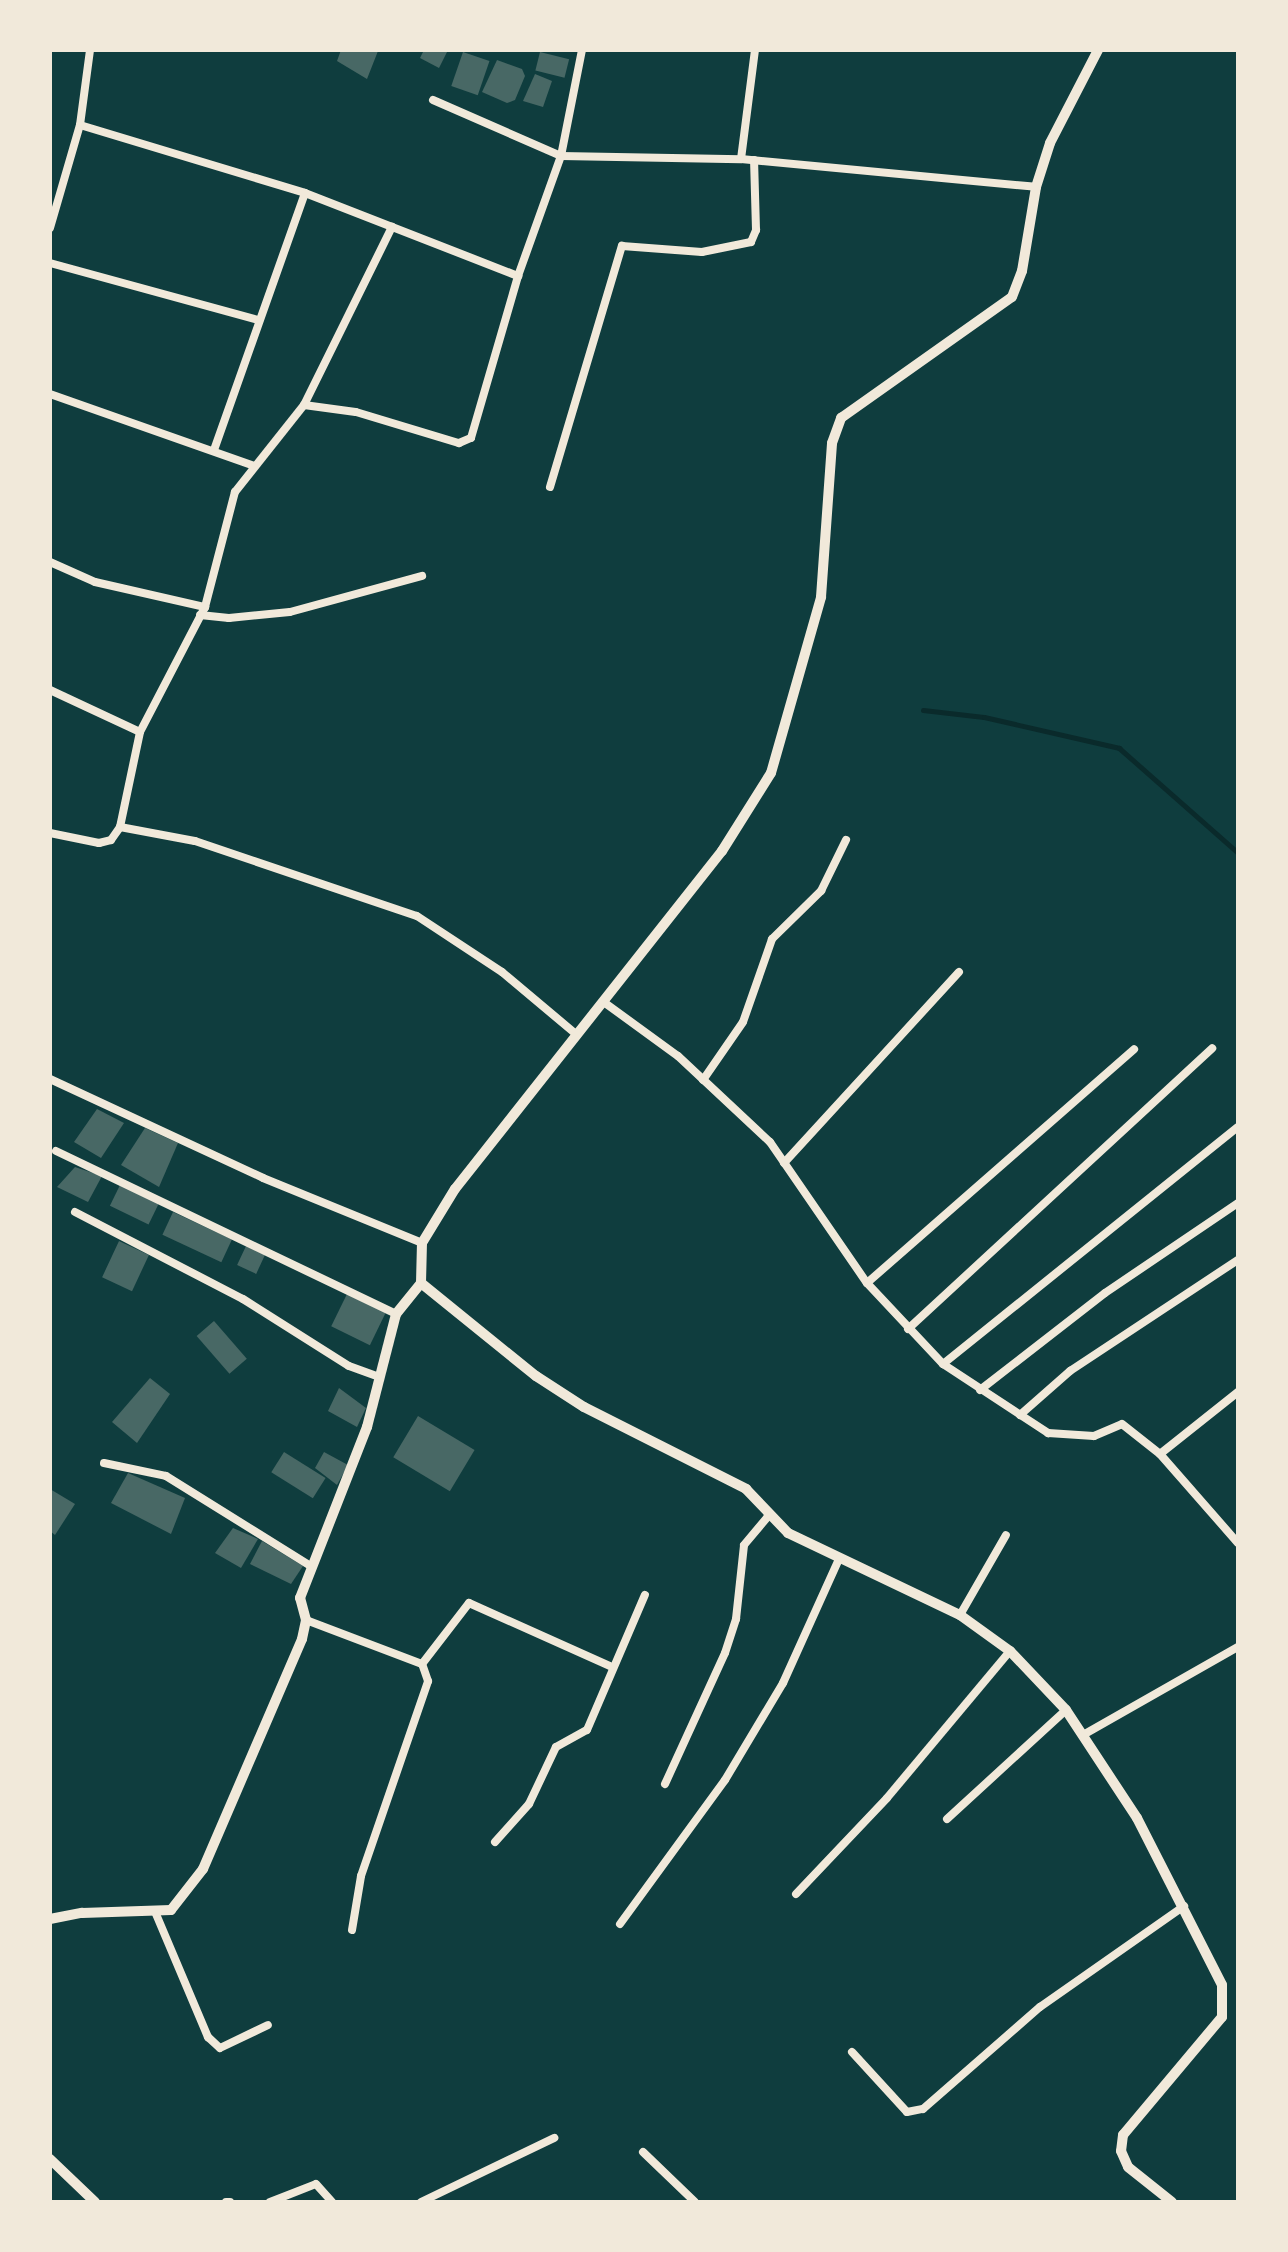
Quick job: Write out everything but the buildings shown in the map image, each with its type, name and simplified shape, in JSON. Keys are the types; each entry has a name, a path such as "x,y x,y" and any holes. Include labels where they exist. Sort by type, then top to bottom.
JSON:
{"street":[{"path":"50,228 80,125 90,50"},
{"path":"741,159 755,50"},
{"path":"50,1919 82,1913 156,1914 171,1910 203,1869 306,1620 300,1598 367,1427 396,1314 421,1283 422,1243 455,1189 605,1003 722,851 771,773 821,597 832,443 841,418 1012,297 1022,271 1036,187 1050,143 1098,50"},
{"path":"304,405 356,412 459,443 471,438 518,276 561,156 584,51"},
{"path":"433,100 561,156 741,159 1036,187"},
{"path":"80,125 305,193 518,276"},
{"path":"550,487 622,246 702,252 751,242 756,230 754,160"},
{"path":"214,450 305,193"},
{"path":"50,833 99,843 111,840 120,827 140,732 203,611 235,492 304,405 392,227"},
{"path":"50,263 259,320"},
{"path":"50,394 254,466"},
{"path":"50,562 95,582 229,618 290,612 422,576"},
{"path":"50,690 140,732"},
{"path":"120,827 195,841 417,916 502,972 577,1035"},
{"path":"703,1080 743,1022 772,939 821,891 846,840"},
{"path":"784,1163 959,972"},
{"path":"605,1003 703,1080 770,1142 867,1283 943,1364 1048,1433 1094,1436 1122,1424 1160,1454 1238,1543"},
{"path":"908,1329 1212,1048"},
{"path":"867,1283 1134,1049"},
{"path":"50,1079 263,1178 422,1243"},
{"path":"943,1364 1238,1127"},
{"path":"56,1151 396,1314"},
{"path":"980,1390 1105,1293 1238,1203"},
{"path":"75,1212 243,1299 349,1366 380,1377"},
{"path":"1020,1415 1070,1371 1238,1260"},
{"path":"421,1283 536,1376 584,1407 746,1489 788,1533 838,1561 960,1615 1010,1651 1066,1710 1137,1818 1222,1985 1222,2017 1123,2135 1121,2151 1128,2167 1172,2202"},
{"path":"1160,1454 1238,1392"},
{"path":"104,1463 166,1476 312,1567"},
{"path":"665,1784 729,1641 744,1545 770,1514"},
{"path":"960,1615 1006,1535"},
{"path":"620,1924 733,1768 783,1683 838,1561"},
{"path":"495,1842 529,1804 556,1747 587,1730 610,1666 645,1595"},
{"path":"422,1664 469,1603 610,1666"},
{"path":"306,1620 422,1664 428,1681 361,1876 352,1930"},
{"path":"1083,1735 1238,1647"},
{"path":"796,1894 887,1798 1010,1651"},
{"path":"947,1819 1066,1710"},
{"path":"852,2052 907,2112 923,2109 1040,2007 1184,1906"},
{"path":"156,1914 208,2037 220,2048 268,2025"},
{"path":"421,2202 554,2138"},
{"path":"643,2152 695,2202"},
{"path":"50,2159 95,2202"},
{"path":"270,2202 316,2184 332,2202"}],"waterway":[{"path":"923,710 984,717 1119,748 1238,853"}]}
